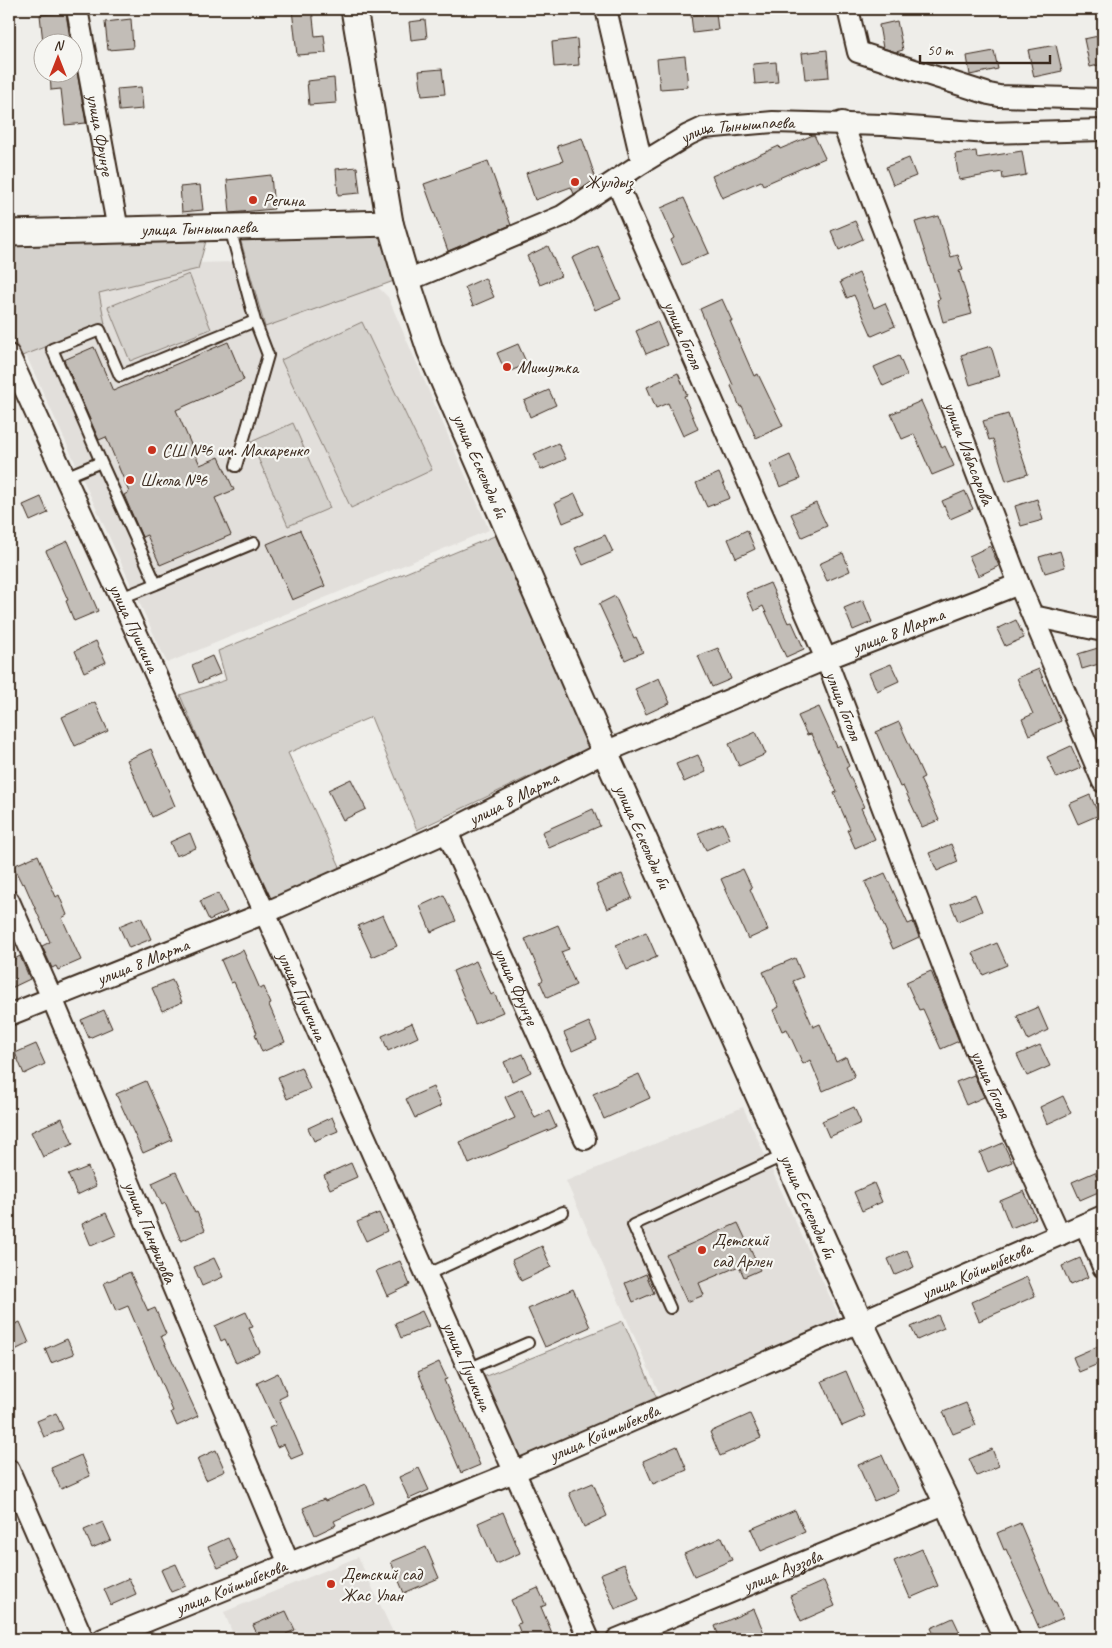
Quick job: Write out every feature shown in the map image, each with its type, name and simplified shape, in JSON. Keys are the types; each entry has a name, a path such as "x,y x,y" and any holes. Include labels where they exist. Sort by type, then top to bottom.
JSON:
{"street":[{"name":"улица Фрунзе","path":"77,9 118,230"},
{"name":"улица Ескельды би","path":"354,9 390,223 406,281 430,350 604,752 860,1322 947,1504 1007,1639"},
{"path":"606,9 642,163"},
{"path":"848,9 858,52 999,96 1103,99"},
{"name":"улица Тынышпаева","path":"406,281 562,216 642,163 703,128 773,122 842,122 988,133 1103,130"},
{"name":"улица Избасарова","path":"842,122 1019,584 1103,782"},
{"name":"улица Гоголя","path":"616,181 826,659 972,1042 1060,1235"},
{"name":"улица Тынышпаева","path":"9,233 390,223"},
{"name":"улица Пушкина","path":"9,355 266,912 589,1639"},
{"name":"улица 8 Марта","path":"9,1015 266,912 447,832 604,752 826,659 1019,584"},
{"path":"1033,616 1103,631"},
{"name":"улица Фрунзе","path":"447,832 585,1139"},
{"name":"улица Панфилова","path":"9,900 52,998 289,1564"},
{"path":"1094,1220 1103,1267"},
{"name":"улица Койшыбекова","path":"103,1639 514,1472 1094,1220"},
{"path":"9,1470 83,1639"},
{"name":"улица Ауэзова","path":"617,1639 947,1504"}],"lane":[{"path":"230,227 255,321 268,355 236,466"},
{"path":"156,584 52,349 100,330 120,376 255,321"},
{"path":"65,477 101,462"},
{"path":"120,598 254,543"},
{"path":"670,1308 633,1225 785,1154"},
{"path":"426,1275 563,1212"},
{"path":"468,1369 528,1344"}],"shaded area":[{"path":"391,227 394,281 265,327 238,231"},
{"path":"208,234 198,269 99,293 105,324 22,356 9,329 9,241"},
{"path":"324,260 375,284 388,297 489,530 167,663 9,318 9,267"},
{"path":"189,274 211,329 130,361 108,307"},
{"path":"362,322 432,470 351,508 281,360"},
{"path":"293,423 330,508 288,526 251,442"},
{"path":"504,532 591,747 417,830 371,717 288,753 343,873 268,902 180,695 226,680 218,651"},
{"name":"Детский сад Арлен","path":"743,1107 840,1319 661,1397 566,1181"},
{"path":"623,1321 658,1401 520,1464 481,1378"},
{"name":"Детский сад Жас Улан","path":"358,1557 396,1639 235,1639 224,1612"}],"building":[{"path":"292,9 312,9 315,36 324,35 326,53 297,55"},
{"path":"66,13 69,32 42,32 40,15"},
{"path":"716,13 718,30 693,33 691,15"},
{"path":"131,19 133,48 108,50 105,22"},
{"path":"425,20 427,38 411,40 409,22"},
{"path":"897,21 903,50 896,52 883,48 879,25"},
{"path":"1103,35 1103,64 1090,67 1084,39"},
{"path":"577,39 579,65 554,67 552,42"},
{"path":"1056,45 1062,71 1034,77 1028,50"},
{"path":"827,50 829,77 805,79 802,53"},
{"path":"994,51 998,69 970,75 967,56"},
{"path":"685,56 688,87 660,89 657,59"},
{"path":"776,62 778,82 755,84 753,64"},
{"path":"442,69 445,94 422,96 419,71"},
{"path":"334,78 336,103 309,105 307,81"},
{"path":"51,82 79,82 86,123 65,125 61,89 51,90"},
{"path":"141,87 143,109 119,111 117,89"},
{"path":"813,135 825,158 763,185 761,181 722,198 712,176 779,146 780,149"},
{"path":"582,138 596,179 574,194 571,187 535,200 526,173 563,161 557,146"},
{"path":"976,151 977,158 1022,151 1026,175 1003,179 1002,172 959,180 955,154"},
{"path":"909,158 916,176 893,185 886,167"},
{"path":"488,161 511,225 448,251 424,184"},
{"path":"357,167 360,193 338,195 336,169"},
{"path":"271,175 274,209 230,213 227,180"},
{"path":"200,185 203,210 182,212 180,187"},
{"path":"684,198 709,253 682,265 671,240 674,238 661,208"},
{"path":"939,216 951,257 958,255 963,270 959,271 972,314 943,322 937,300 940,299 915,222"},
{"path":"855,221 863,239 839,250 831,231"},
{"path":"548,246 561,276 540,285 527,256"},
{"path":"598,246 621,299 595,310 572,258"},
{"path":"859,273 874,308 885,303 895,326 872,336 854,295 847,298 840,282"},
{"path":"485,278 494,297 473,306 465,287"},
{"path":"722,299 754,376 758,374 783,426 756,438 742,406 740,407 731,386 733,385 700,309"},
{"path":"657,321 667,345 646,354 636,331"},
{"name":"СШ №6 им. Макаренко","path":"228,342 244,380 176,410 200,465 219,457 234,490 215,498 231,535 160,565 147,535 142,537 124,495 129,492 106,437 99,440 64,360 94,347 113,391"},
{"path":"518,344 527,364 506,373 497,353"},
{"path":"991,346 1000,376 970,385 961,355"},
{"path":"899,356 907,375 883,386 874,367"},
{"path":"678,373 687,395 684,396 698,429 683,436 668,403 656,408 647,387"},
{"path":"549,390 556,405 530,417 524,401"},
{"path":"921,401 942,448 945,446 954,466 932,475 914,434 902,439 891,414"},
{"path":"1008,414 1028,474 1006,481 993,439 989,440 983,421"},
{"path":"558,443 566,459 541,470 534,454"},
{"path":"790,455 800,479 780,487 770,464"},
{"path":"719,473 730,498 707,507 696,483"},
{"path":"965,491 973,509 950,519 942,501"},
{"path":"575,494 584,514 563,523 555,503"},
{"path":"41,497 48,513 30,521 23,505"},
{"path":"1037,499 1043,520 1021,526 1015,506"},
{"path":"816,503 827,526 802,537 791,514"},
{"path":"300,530 325,586 292,600 267,544"},
{"path":"747,530 755,549 736,558 728,539"},
{"path":"605,535 613,552 583,565 575,548"},
{"path":"68,541 98,611 74,621 66,601 68,600 46,551"},
{"path":"990,546 999,566 978,576 969,556"},
{"path":"1060,551 1065,567 1045,573 1039,557"},
{"path":"843,553 850,571 827,581 819,564"},
{"path":"770,583 788,623 792,622 804,649 786,657 763,606 754,611 746,593"},
{"path":"615,596 634,638 636,637 643,652 625,660 599,604"},
{"path":"863,600 872,622 853,630 844,608"},
{"path":"1016,620 1024,638 1005,646 997,629"},
{"path":"96,641 106,662 84,672 75,651"},
{"path":"718,648 731,679 712,687 698,656"},
{"path":"1098,648 1102,663 1082,669 1078,654"},
{"path":"212,656 220,674 199,683 192,665"},
{"path":"891,664 899,681 877,691 869,673"},
{"path":"1039,669 1061,721 1029,735 1022,719 1033,714 1017,678"},
{"path":"659,678 670,703 646,714 635,689"},
{"path":"95,702 108,731 75,746 62,717"},
{"path":"819,707 837,747 840,745 849,766 846,768 864,807 861,808 875,839 855,848 847,830 850,829 834,793 837,792 811,734 807,735 798,716"},
{"path":"899,722 924,777 920,779 939,820 922,827 903,786 900,787 876,732"},
{"path":"756,732 766,754 739,766 729,744"},
{"path":"1071,746 1081,768 1057,778 1047,757"},
{"path":"151,749 175,806 152,817 127,760"},
{"path":"698,755 706,772 684,782 676,764"},
{"path":"351,779 366,809 343,820 328,790"},
{"path":"1090,795 1099,815 1078,824 1069,804"},
{"path":"593,809 600,826 549,848 542,832"},
{"path":"723,823 730,839 706,850 698,833"},
{"path":"190,833 196,848 176,856 170,842"},
{"path":"951,844 958,862 937,871 929,853"},
{"path":"38,855 56,897 59,895 67,915 62,918 81,960 58,970 56,966 52,968 42,946 50,942 24,883 22,884 13,866"},
{"path":"743,869 768,930 748,939 721,879"},
{"path":"885,873 908,924 913,922 919,937 893,949 865,882"},
{"path":"622,874 632,898 607,909 596,885"},
{"path":"218,893 227,912 209,920 200,901"},
{"path":"975,894 982,911 958,921 951,904"},
{"path":"444,895 456,921 431,932 420,906"},
{"path":"383,915 397,946 372,957 358,926"},
{"path":"141,917 151,939 129,948 119,926"},
{"path":"558,925 569,949 561,952 576,985 547,998 540,982 543,980 525,939"},
{"path":"646,932 657,957 627,970 616,945"},
{"path":"997,943 1007,965 983,975 973,953"},
{"path":"243,950 260,989 264,987 271,1004 269,1005 285,1042 262,1052 255,1034 257,1033 234,982 231,983 221,960"},
{"path":"20,956 30,979 9,989 9,962"},
{"path":"795,958 803,977 793,981 813,1027 820,1024 836,1062 846,1057 855,1077 823,1091 810,1060 803,1064 787,1029 782,1031 773,1010 779,1007 763,972"},
{"path":"476,961 491,995 494,993 503,1012 475,1024 453,971"},
{"path":"931,971 959,1041 941,1049 923,1009 919,1010 906,982"},
{"path":"172,980 182,1002 162,1011 152,988"},
{"path":"1038,1007 1048,1030 1028,1040 1017,1016"},
{"path":"104,1010 112,1028 89,1038 81,1020"},
{"path":"589,1022 597,1040 572,1051 564,1033"},
{"path":"412,1023 418,1037 388,1051 382,1036"},
{"path":"36,1044 45,1064 24,1074 15,1053"},
{"path":"1040,1045 1050,1066 1027,1076 1017,1055"},
{"path":"523,1054 531,1072 512,1081 504,1062"},
{"path":"301,1067 310,1089 287,1099 278,1077"},
{"path":"639,1074 650,1098 604,1119 593,1094"},
{"path":"974,1075 984,1097 966,1105 956,1082"},
{"path":"146,1081 172,1140 143,1153 116,1094"},
{"path":"433,1087 441,1106 415,1118 406,1099"},
{"path":"522,1089 535,1118 549,1111 556,1127 469,1164 460,1142 515,1118 505,1097"},
{"path":"1063,1096 1071,1113 1047,1124 1040,1107"},
{"path":"854,1107 861,1123 829,1137 822,1121"},
{"path":"332,1117 338,1131 314,1141 308,1128"},
{"path":"62,1118 73,1144 43,1157 31,1132"},
{"path":"1003,1143 1012,1162 988,1172 980,1153"},
{"path":"351,1163 357,1177 330,1189 324,1175"},
{"path":"88,1167 96,1186 77,1195 68,1175"},
{"path":"176,1172 205,1230 181,1241 165,1203 162,1205 152,1183"},
{"path":"1095,1172 1103,1190 1080,1200 1072,1182"},
{"path":"874,1183 882,1202 862,1211 854,1192"},
{"path":"1024,1191 1036,1218 1011,1228 1000,1201"},
{"path":"106,1213 116,1235 91,1246 82,1224"},
{"path":"379,1213 387,1231 366,1241 357,1222"},
{"path":"738,1223 760,1270 744,1277 739,1266 699,1283 704,1295 687,1302 666,1255"},
{"path":"542,1246 551,1267 521,1281 512,1260"},
{"path":"907,1250 914,1267 895,1275 888,1259"},
{"path":"214,1258 223,1277 202,1286 194,1267"},
{"path":"1080,1258 1088,1277 1070,1285 1062,1266"},
{"path":"400,1261 410,1285 387,1296 376,1271"},
{"path":"130,1272 148,1311 155,1308 166,1334 161,1336 198,1416 177,1426 171,1412 173,1411 128,1306 116,1311 104,1283"},
{"path":"646,1274 654,1293 633,1302 625,1283"},
{"path":"1027,1277 1035,1296 979,1321 971,1302"},
{"path":"573,1289 590,1327 545,1347 528,1309"},
{"path":"422,1311 429,1326 401,1338 395,1323"},
{"path":"246,1312 253,1327 249,1328 260,1352 236,1363 225,1339 221,1341 215,1326"},
{"path":"938,1315 944,1328 917,1340 911,1327"},
{"path":"20,1322 29,1343 9,1353 9,1327"},
{"path":"67,1339 74,1354 51,1363 45,1349"},
{"path":"1103,1344 1103,1362 1079,1372 1073,1357"},
{"path":"439,1362 447,1379 444,1380 480,1465 461,1473 418,1372"},
{"path":"846,1371 865,1416 842,1426 822,1381"},
{"path":"278,1373 287,1395 279,1399 303,1454 291,1459 284,1444 277,1447 269,1428 276,1425 257,1383"},
{"path":"966,1403 976,1425 953,1434 943,1412"},
{"path":"56,1413 63,1429 44,1437 37,1421"},
{"path":"750,1414 761,1438 720,1456 710,1432"},
{"path":"677,1446 687,1470 653,1484 643,1461"},
{"path":"992,1449 999,1466 977,1476 969,1459"},
{"path":"216,1450 225,1471 206,1480 197,1459"},
{"path":"81,1455 90,1476 61,1489 51,1468"},
{"path":"882,1455 898,1491 874,1501 858,1465"},
{"path":"419,1468 429,1490 409,1499 399,1477"},
{"path":"593,1483 607,1516 584,1527 569,1493"},
{"path":"366,1484 374,1503 334,1521 336,1525 315,1535 303,1508"},
{"path":"795,1510 805,1532 761,1551 751,1529"},
{"path":"503,1512 520,1553 496,1564 478,1523"},
{"path":"103,1522 111,1540 92,1548 84,1530"},
{"path":"1020,1523 1054,1602 1056,1602 1063,1618 1039,1628 1032,1612 1034,1611 997,1533"},
{"path":"722,1537 732,1560 694,1576 684,1554"},
{"path":"228,1538 238,1559 218,1568 208,1547"},
{"path":"426,1547 439,1578 404,1593 391,1562"},
{"path":"922,1549 938,1586 910,1598 894,1561"},
{"path":"176,1564 186,1586 171,1592 161,1570"},
{"path":"624,1564 639,1599 615,1609 600,1574"},
{"path":"129,1578 136,1594 111,1605 104,1589"},
{"path":"824,1581 835,1606 801,1621 790,1596"},
{"path":"538,1588 546,1605 541,1607 552,1633 537,1639 523,1639 517,1624 521,1623 511,1600"},
{"path":"754,1609 765,1635 755,1639 720,1639 715,1626"},
{"path":"286,1611 295,1630 286,1634 288,1639 259,1639 253,1625"},
{"path":"953,1618 963,1639 936,1639 931,1628"}],"place":[{"name":"Жулдыз","path":"575,182"},
{"name":"Регина","path":"253,200"},
{"name":"Мишутка","path":"507,367"},
{"name":"СШ №6 им. Макаренко","path":"152,450"},
{"name":"Школа №6","path":"130,480"},
{"name":"Детский сад Арлен","path":"702,1250"},
{"name":"Детский сад Жас Улан","path":"331,1584"}]}
